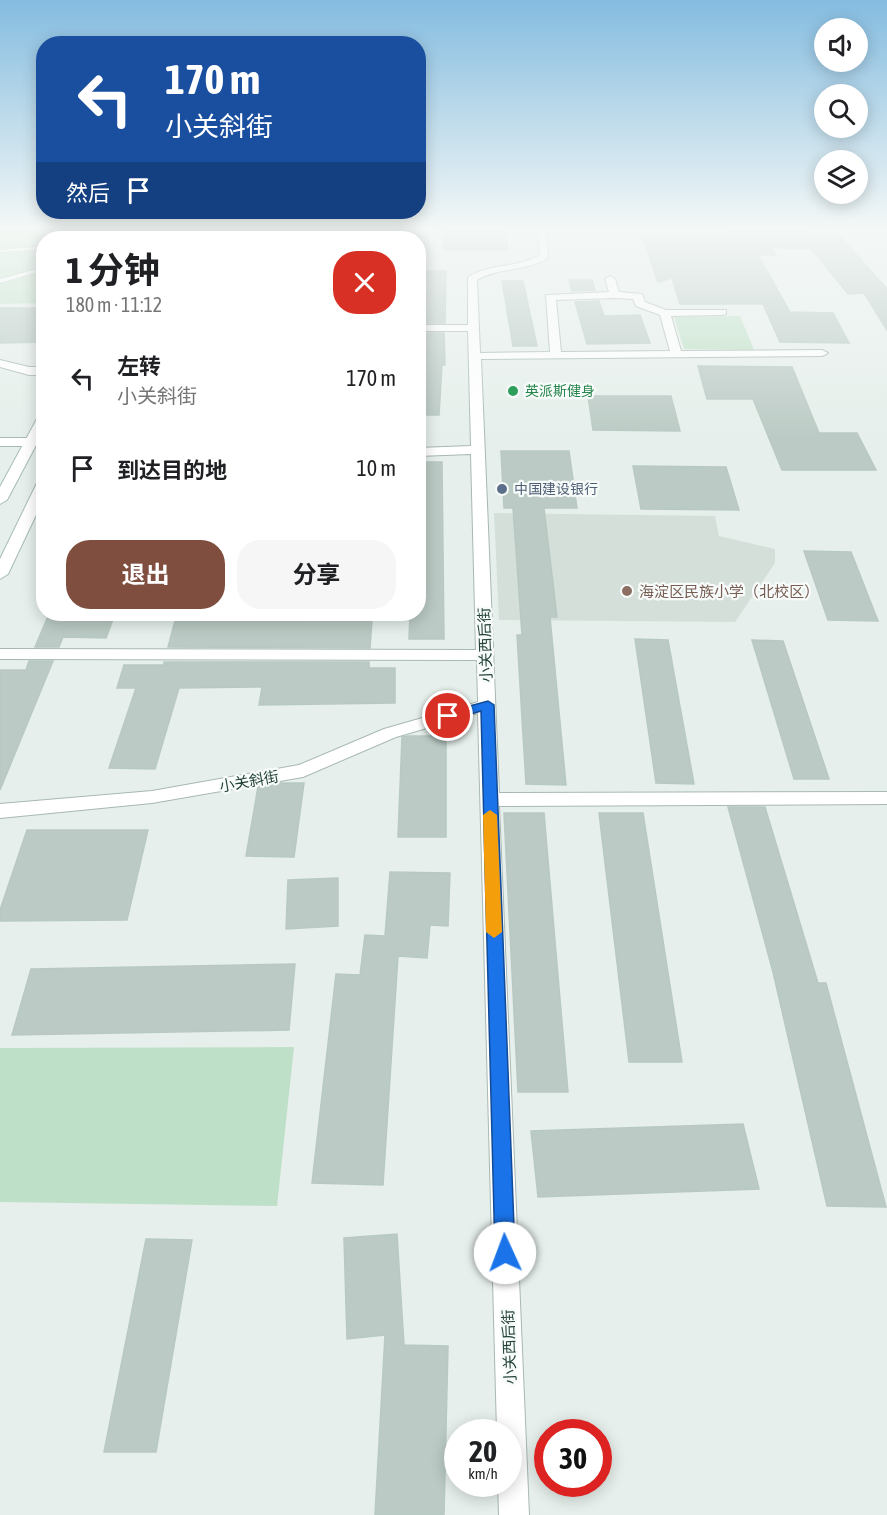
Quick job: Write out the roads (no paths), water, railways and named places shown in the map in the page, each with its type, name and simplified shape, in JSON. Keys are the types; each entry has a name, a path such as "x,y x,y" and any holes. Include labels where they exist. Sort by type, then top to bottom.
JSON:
{"street":[{"name":"小关西后街","path":"473,298 514,1515"},
{"path":"550,298 556,356"},
{"path":"638,298 640,304 665,313 722,312"},
{"path":"665,313 677,356"},
{"path":"426,328 474,328"},
{"path":"475,356 677,356 759,349 822,353"},
{"path":"0,363 36,370"},
{"path":"0,500 36,431"},
{"path":"0,442 30,442"},
{"path":"426,452 479,450"},
{"path":"0,574 36,500"},
{"path":"0,654 486,655"},
{"name":"小关斜街","path":"0,811 152,798 303,771 390,733 488,705"},
{"path":"490,800 887,798"}],"place":[{"name":"英派斯健身","path":"513,391"},
{"name":"中国建设银行","path":"502,489"},
{"name":"海淀区民族小学（北校区）","path":"627,591"}]}
